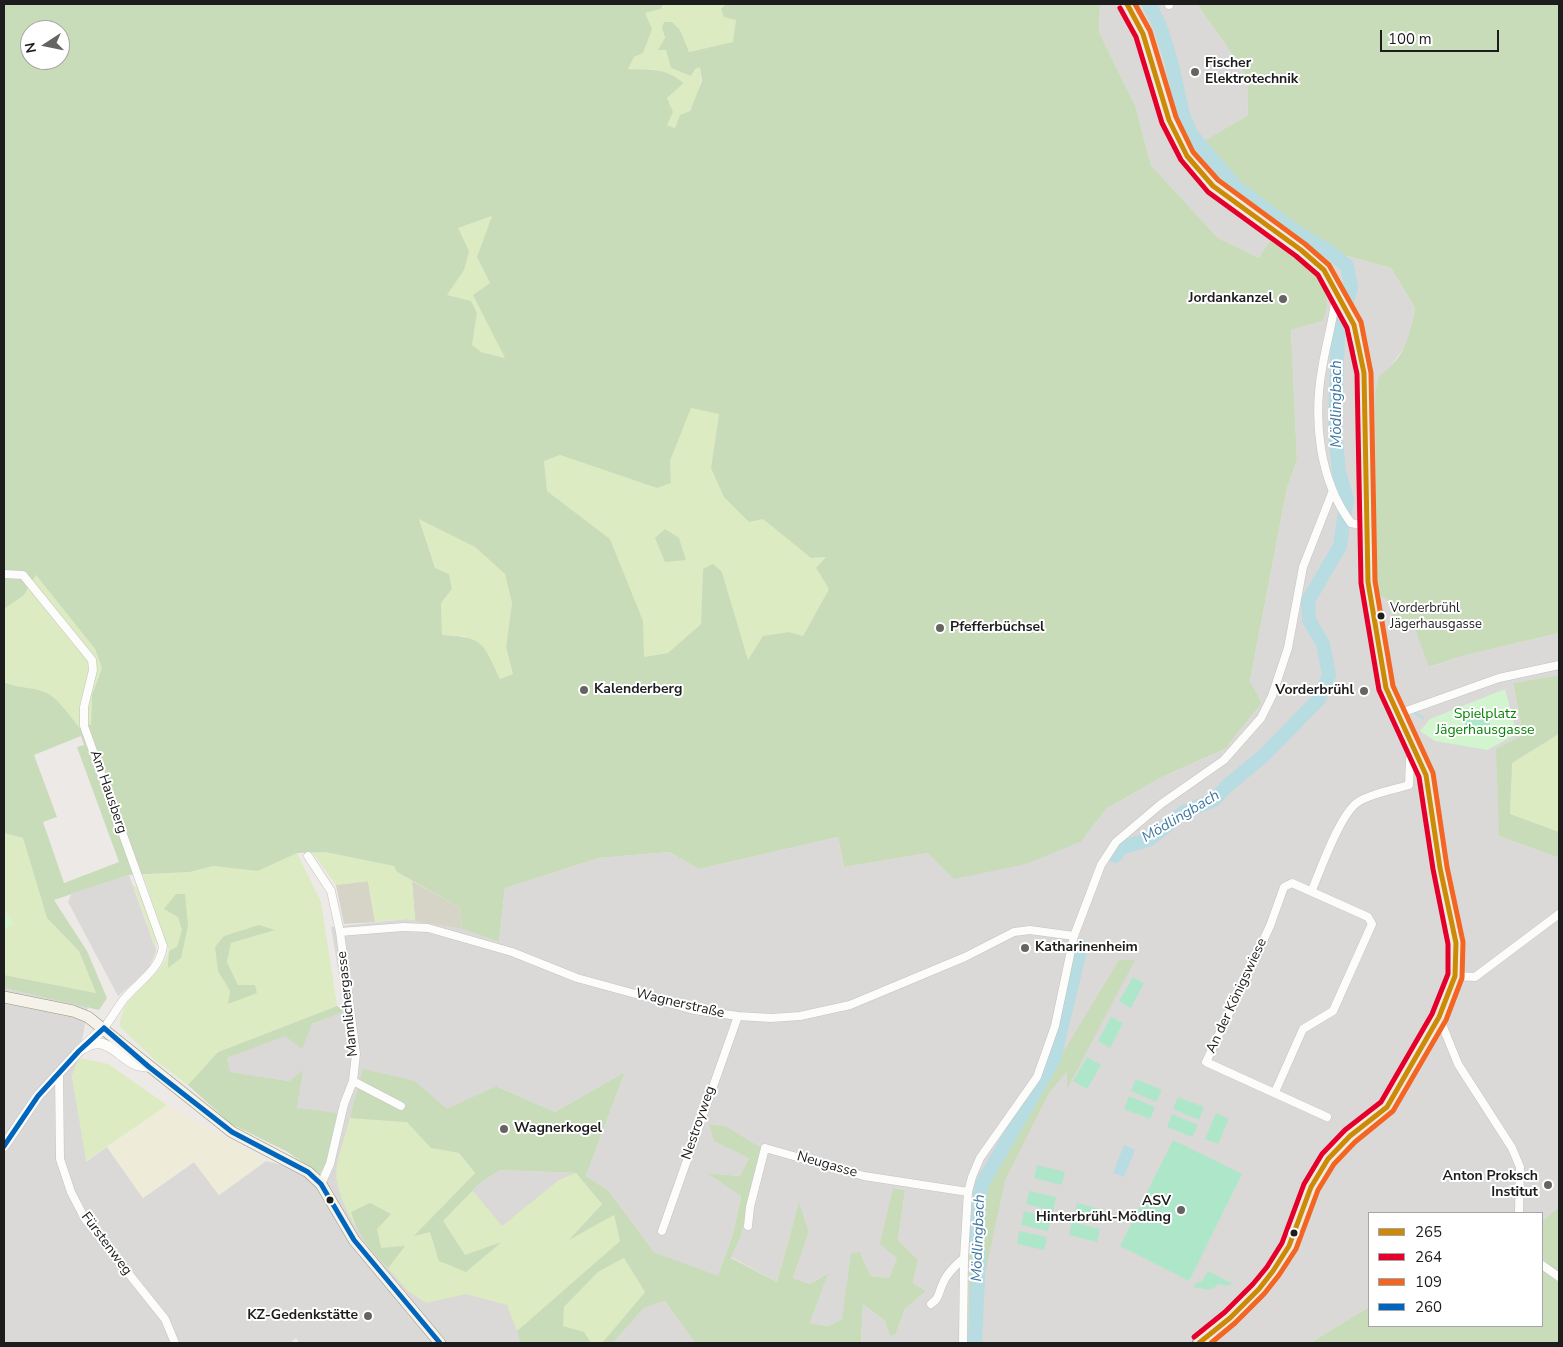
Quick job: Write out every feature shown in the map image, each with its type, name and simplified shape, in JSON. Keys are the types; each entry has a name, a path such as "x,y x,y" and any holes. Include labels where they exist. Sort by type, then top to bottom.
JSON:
{"main road":[{"path":"1127,4 1142,34 1169,120 1187,156 1213,186 1301,250 1324,270 1339,293 1354,325 1360,346 1364,373 1368,582 1380,662 1386,688 1416,749 1426,775 1440,868 1456,942 1455,976 1439,1017 1387,1106 1350,1136 1328,1159 1311,1187 1289,1246 1260,1289 1230,1318 1199,1343"},
{"path":"4,997 73,1011 88,1017 232,1132 295,1164 321,1184 354,1240 440,1343"}],"street":[{"path":"1339,293 1321,370 1318,416 1321,450 1332,493 1351,523 1366,526"},
{"path":"963,1343 964,1258 968,1192 980,1158 1038,1077 1055,1026 1074,936 1101,865 1116,842 1161,804 1224,760 1261,718 1272,696 1288,648 1303,567 1332,493"},
{"name":"Am Hausberg","path":"4,574 23,575 92,660 93,670 84,707 84,726 163,946 162,956 154,970 126,997 104,1028"},
{"path":"1398,714 1499,678 1559,665"},
{"path":"1312,890 1340,826 1354,805 1366,798 1409,785 1410,759 1416,749"},
{"name":"Mannlichergasse","path":"308,856 331,891 340,932 356,1054 353,1080 344,1104 330,1164 321,1184"},
{"name":"An der Königswiese","path":"1275,1092 1303,1030 1333,1011 1372,924 1368,917 1312,890 1292,883 1284,887 1270,926 1206,1062 1327,1117"},
{"path":"1455,976 1474,977 1559,914"},
{"name":"Wagnerstraße","path":"340,932 403,927 428,928 512,952 578,978 694,1010 738,1016 800,1016 850,1005 926,975 1014,932 1030,930 1074,936"},
{"name":"Nestroyweg","path":"662,1230 738,1016"},
{"path":"1439,1017 1458,1064 1512,1148 1520,1167 1519,1212"},
{"path":"4,1146 38,1096 79,1051 104,1028"},
{"path":"79,1051 88,1046 106,1044 115,1048 136,1065 149,1067"},
{"name":"Fürstenweg","path":"59,1074 60,1159 71,1192 85,1219 165,1319 175,1343"},
{"path":"353,1080 401,1106"},
{"name":"Neugasse","path":"748,1226 750,1207 765,1148 864,1176 968,1192"},
{"path":"931,1304 939,1298 943,1284 954,1266 964,1258"},
{"path":"1543,1265 1559,1277"}],"shaded area":[{"path":"1100,4 1197,4 1241,67 1247,82 1248,115 1195,147 1314,247 1391,268 1415,308 1407,343 1389,369 1379,376 1390,602 1394,628 1412,621 1430,667 1462,656 1559,633 1559,675 1513,683 1523,735 1499,836 1559,858 1559,1207 1543,1220 1543,1212 1368,1212 1368,1308 1310,1343 861,1343 863,1304 885,1321 890,1335 896,1334 905,1309 926,1291 913,1283 918,1260 898,1240 905,1190 893,1188 897,1258 889,1278 871,1276 860,1252 842,1319 828,1326 810,1323 827,1273 810,1284 793,1278 809,1232 799,1203 777,1282 731,1257 741,1236 761,1148 749,1158 740,1176 708,1173 741,1195 733,1234 718,1277 654,1252 609,1191 586,1176 625,1072 555,1112 496,1086 447,1110 415,1081 443,1221 479,1184 500,1170 576,1173 517,1331 520,1343 299,1343 296,1338 290,1343 4,1343 4,988 88,1006 79,1058 72,1076 87,1161 107,1147 143,1198 194,1162 219,1195 266,1161 320,1174 327,1162 297,1108 302,1071 289,1081 229,1072 227,1058 345,1011 331,927 407,919 462,929 499,942 505,888 599,858 669,852 699,869 838,837 844,867 928,853 1082,841 1106,809 1160,778 1229,747 1228,745 1262,703 1250,681 1287,488 1297,460 1291,330 1323,321 1259,258 1218,238 1151,165 1135,105 1099,32"},
{"path":"1152,4 1166,4 1173,19 1162,24"},
{"path":"1348,544 1357,546 1360,581 1350,595 1332,582 1342,552 1347,554"},
{"path":"1368,636 1370,645 1363,650 1360,646 1356,647 1355,638"},
{"path":"1559,668 1559,675 1513,683 1511,678"},
{"path":"1404,770 1417,771 1427,839 1409,841 1400,784"},
{"path":"1444,780 1446,800 1438,801 1435,781"},
{"path":"1302,800 1338,819 1330,832 1295,814"},
{"path":"1100,872 1109,875 1108,880 1113,882 1108,896 1101,894 1097,908 1089,905"},
{"path":"129,875 156,950 149,968 118,996 68,902 72,893"},
{"path":"368,881 375,922 344,924 336,885"},
{"path":"412,881 459,907 462,929 415,921"},
{"path":"167,1105 266,1161 219,1195 194,1162 143,1198 107,1147"},
{"path":"999,1249 1083,1268 1078,1283 996,1265"},
{"path":"665,1301 695,1343 613,1343 644,1308"}],"green space":[{"path":"4,4 663,4 661,9 645,13 652,29 643,53 634,57 628,69 663,72 684,83 667,98 673,112 667,125 675,128 680,115 690,111 702,81 700,67 695,69 691,76 671,68 666,50 658,50 665,38 662,28 664,22 672,22 680,30 689,52 733,42 736,20 724,17 721,9 726,4 1100,4 1099,32 1135,105 1151,165 1218,238 1259,258 1270,241 1306,265 1320,281 1325,291 1327,304 1323,321 1291,330 1297,460 1287,488 1250,681 1262,703 1228,745 1229,747 1160,778 1106,809 1082,841 1026,864 954,879 928,853 844,867 838,837 699,869 669,852 599,858 505,888 499,942 462,929 459,907 397,872 394,866 325,852 297,853 258,871 213,866 190,872 129,875 54,900 87,951 107,998 99,1010 4,988 4,975 96,993 79,951 47,918 23,838 4,833 4,682 42,691 53,697 81,729 91,724 92,695 102,668 95,649 36,575 24,595 4,609","holes":["492,216 477,257 490,283 473,295 505,358 481,352 472,345 477,313 471,301 447,295 464,270 469,251 458,228","691,408 719,414 711,468 724,497 749,522 763,519 811,558 826,557 816,568 829,589 803,636 789,632 763,636 748,660 722,572 713,564 703,569 701,624 668,653 644,657 643,621 610,539 547,491 544,461 560,455 657,488 671,483 670,461","419,519 475,547 505,574 512,603 506,647 513,674 500,679 490,657 480,644 474,640 442,635 441,603 452,589 449,574 435,568","81,736 84,745 77,747 119,862 64,883 43,822 57,817 34,755"]},
{"path":"663,4 726,4 721,9 736,20 734,42 688,52 680,30 662,28 671,68 691,76 695,69 700,67 700,84 695,100 676,128 667,125 667,98 684,83 670,74 658,70 628,69 634,57 645,13 661,9"},
{"path":"1197,4 1559,4 1559,633 1462,656 1429,667 1412,621 1394,629 1390,602 1377,593 1375,393 1379,376 1395,362 1408,338 1415,308 1391,268 1314,247 1230,185 1194,147 1248,115 1247,82 1241,67"},
{"path":"493,216 477,257 490,283 474,295 506,358 480,352 472,345 477,313 446,295 464,270 458,228"},
{"path":"691,407 719,413 711,468 763,519 811,558 827,557 816,568 829,589 803,636 789,632 748,661 722,572 703,569 701,624 668,653 644,657 642,621 610,539 547,491 544,461 560,455 657,488 671,482 670,461"},
{"path":"419,518 475,547 505,574 512,603 506,647 513,674 500,679 465,636 442,635 441,603 452,589 449,574 435,568"},
{"path":"665,529 679,538 686,560 665,562 655,538"},
{"path":"36,575 95,649 102,668 92,695 91,724 81,729 53,697 42,691 4,682 4,609 24,595"},
{"path":"1559,675 1559,734 1512,763 1510,814 1559,832 1559,858 1499,836 1496,749 1523,735 1513,683"},
{"name":"Spielplatz Jägerhausgasse","path":"1505,689 1517,734 1487,750 1435,741 1420,731 1430,719"},
{"path":"1487,711 1490,725 1466,729 1464,715"},
{"path":"1559,734 1559,832 1510,815 1512,763"},
{"path":"4,833 23,838 47,918 79,951 96,993 4,975 4,957 6,954 4,952 4,930 13,924 4,909"},
{"path":"312,852 325,852 395,866 397,872 412,881 415,921 407,919 375,922 368,881 336,885"},
{"path":"297,853 321,902 337,1006 218,1052 188,1085 156,1061 120,1027 121,1015 126,1005 158,971 165,962 169,951 143,875 190,872 213,866 258,871","holes":["274,930 231,943 227,962 238,985 255,985 257,993 230,991 218,971 224,936"]},
{"path":"131,885 138,887 155,936 156,946 155,955 152,962 155,946 135,890 133,890"},
{"path":"176,894 185,894 188,926 181,958 168,968 169,951 177,947 182,930 178,917 164,909"},
{"path":"4,909 13,924 4,930"},
{"path":"259,925 275,930 231,943 227,962 238,985 255,985 257,993 228,1004 230,991 218,971 215,947 224,936"},
{"path":"1119,960 1135,960 1067,1089 1067,1071 1049,1093 1005,1180 983,1284 982,1343 968,1343 970,1234 978,1176 1054,1067"},
{"path":"1133,977 1144,983 1131,1008 1119,1001"},
{"path":"337,1006 346,1011 312,1024 302,1049 285,1036 227,1058 230,1072 289,1081 303,1070 297,1108 337,1113 327,1162 320,1174 286,1151 231,1124 188,1085 218,1052"},
{"path":"1111,1017 1123,1023 1110,1048 1098,1041"},
{"path":"1087,1057 1101,1065 1087,1089 1073,1081"},
{"path":"79,1058 108,1064 167,1105 86,1161 72,1076"},
{"path":"363,1069 415,1081 447,1109 496,1086 555,1112 625,1072 586,1176 609,1191 654,1252 718,1276 733,1234 741,1196 707,1173 740,1176 749,1158 714,1141 709,1124 727,1127 761,1148 741,1236 731,1258 777,1282 799,1202 809,1232 793,1278 810,1284 828,1273 810,1323 828,1326 842,1319 851,1253 860,1252 871,1276 889,1278 897,1258 880,1244 893,1188 905,1190 898,1240 918,1260 913,1283 926,1291 905,1309 896,1334 890,1336 885,1321 863,1304 861,1343 695,1343 665,1301 644,1308 613,1343 591,1343 520,1343 517,1331 620,1241 614,1215 569,1240 602,1204 576,1173 500,1170 479,1184 443,1221 465,1255 501,1242 466,1272 439,1261 430,1232 414,1236 475,1173 459,1153 431,1148 407,1122 350,1118","holes":["624,1258 645,1292 603,1342 591,1343 584,1332 563,1326 564,1307 598,1272"]},
{"path":"1136,1079 1162,1090 1156,1102 1131,1091"},
{"path":"1129,1096 1155,1107 1150,1119 1124,1109"},
{"path":"1178,1097 1204,1107 1199,1120 1173,1109"},
{"path":"1216,1113 1229,1119 1218,1144 1205,1139"},
{"path":"1172,1114 1198,1125 1192,1137 1167,1127"},
{"path":"350,1118 407,1122 431,1148 459,1153 475,1173 415,1235 430,1232 466,1271 500,1244 465,1256 443,1221 472,1190 502,1226 559,1180 576,1173 602,1204 570,1239 614,1215 620,1241 517,1331 507,1305 466,1294 426,1303 408,1291 388,1268 405,1246 381,1248 376,1229 391,1214 370,1203 352,1212 356,1229 342,1200 336,1176 340,1151"},
{"name":"ASV Hinterbrühl-Mödling","path":"1173,1140 1242,1174 1189,1281 1120,1246"},
{"path":"1037,1165 1065,1172 1061,1185 1034,1178"},
{"path":"1029,1191 1056,1197 1053,1211 1026,1204"},
{"path":"370,1203 391,1214 377,1229 381,1248 405,1246 388,1268 366,1243 357,1228 351,1212"},
{"path":"1077,1203 1104,1210 1101,1223 1074,1216"},
{"path":"1559,1207 1559,1343 1310,1343 1368,1308 1368,1327 1543,1327 1543,1220"},
{"path":"1024,1211 1051,1218 1048,1231 1021,1225"},
{"path":"1072,1222 1100,1229 1097,1242 1069,1235"},
{"path":"1019,1231 1047,1237 1044,1250 1017,1244"},
{"path":"624,1258 645,1292 603,1343 591,1343 563,1326 564,1307 598,1272"},
{"path":"1208,1271 1233,1284 1225,1286 1218,1284 1213,1289 1195,1288 1194,1284 1202,1281"}],"water":[{"path":"1124,1145 1135,1150 1124,1177 1113,1173"}],"waterway":[{"name":"Mödlingbach","path":"1115,856 1121,848 1150,839 1184,812 1214,800 1227,786 1262,757 1319,699 1329,675 1323,644 1309,620 1308,601 1340,546 1347,499 1339,473 1335,428 1338,332 1351,287 1347,266 1330,252 1298,233 1236,187 1191,134 1183,114 1171,61 1160,26 1149,4"},
{"path":"1414,712 1423,718"},
{"name":"Mödlingbach","path":"975,1343 979,1258 976,1237 981,1186 1054,1059 1081,946"}],"transit line":[{"name":"265","path":"1127,4 1143,34 1169,120 1187,156 1213,186 1301,250 1324,270 1354,325 1364,373 1368,582 1386,688 1426,775 1440,868 1456,943 1455,976 1439,1017 1387,1107 1350,1136 1328,1159 1311,1187 1289,1246 1273,1271 1259,1289 1230,1318 1199,1343"},
{"name":"109","path":"1135,4 1150,31 1176,117 1193,152 1218,180 1305,244 1329,265 1361,322 1371,373 1375,581 1393,686 1433,773 1447,867 1463,942 1462,978 1446,1020 1393,1111 1355,1142 1334,1164 1318,1190 1296,1249 1279,1275 1264,1294 1235,1323 1211,1343"},
{"name":"264","path":"1120,8 1136,37 1162,123 1181,160 1208,192 1296,256 1318,275 1347,328 1357,374 1361,583 1379,690 1419,777 1433,869 1448,944 1448,974 1432,1014 1381,1102 1345,1130 1322,1154 1304,1184 1282,1243 1267,1267 1225,1312 1194,1337"},
{"name":"260","path":"104,1028 149,1067 232,1132 308,1172 321,1184 354,1240 440,1343"},
{"name":"260","path":"4,1146 38,1096 79,1051 104,1028"}],"place":[{"name":"Fischer Elektrotechnik","path":"1195,72"},
{"name":"Jordankanzel","path":"1283,299"},
{"name":"Vorderbrühl Jägerhausgasse","path":"1381,616"},
{"name":"Pfefferbüchsel","path":"940,628"},
{"name":"Kalenderberg","path":"584,690"},
{"name":"Vorderbrühl","path":"1364,691"},
{"name":"Katharinenheim","path":"1025,948"},
{"name":"Wagnerkogel","path":"504,1129"},
{"name":"Anton Proksch Institut","path":"1548,1185"},
{"name":"ASV Hinterbrühl-Mödling","path":"1181,1210"},
{"name":"KZ-Gedenkstätte","path":"368,1316"}]}
